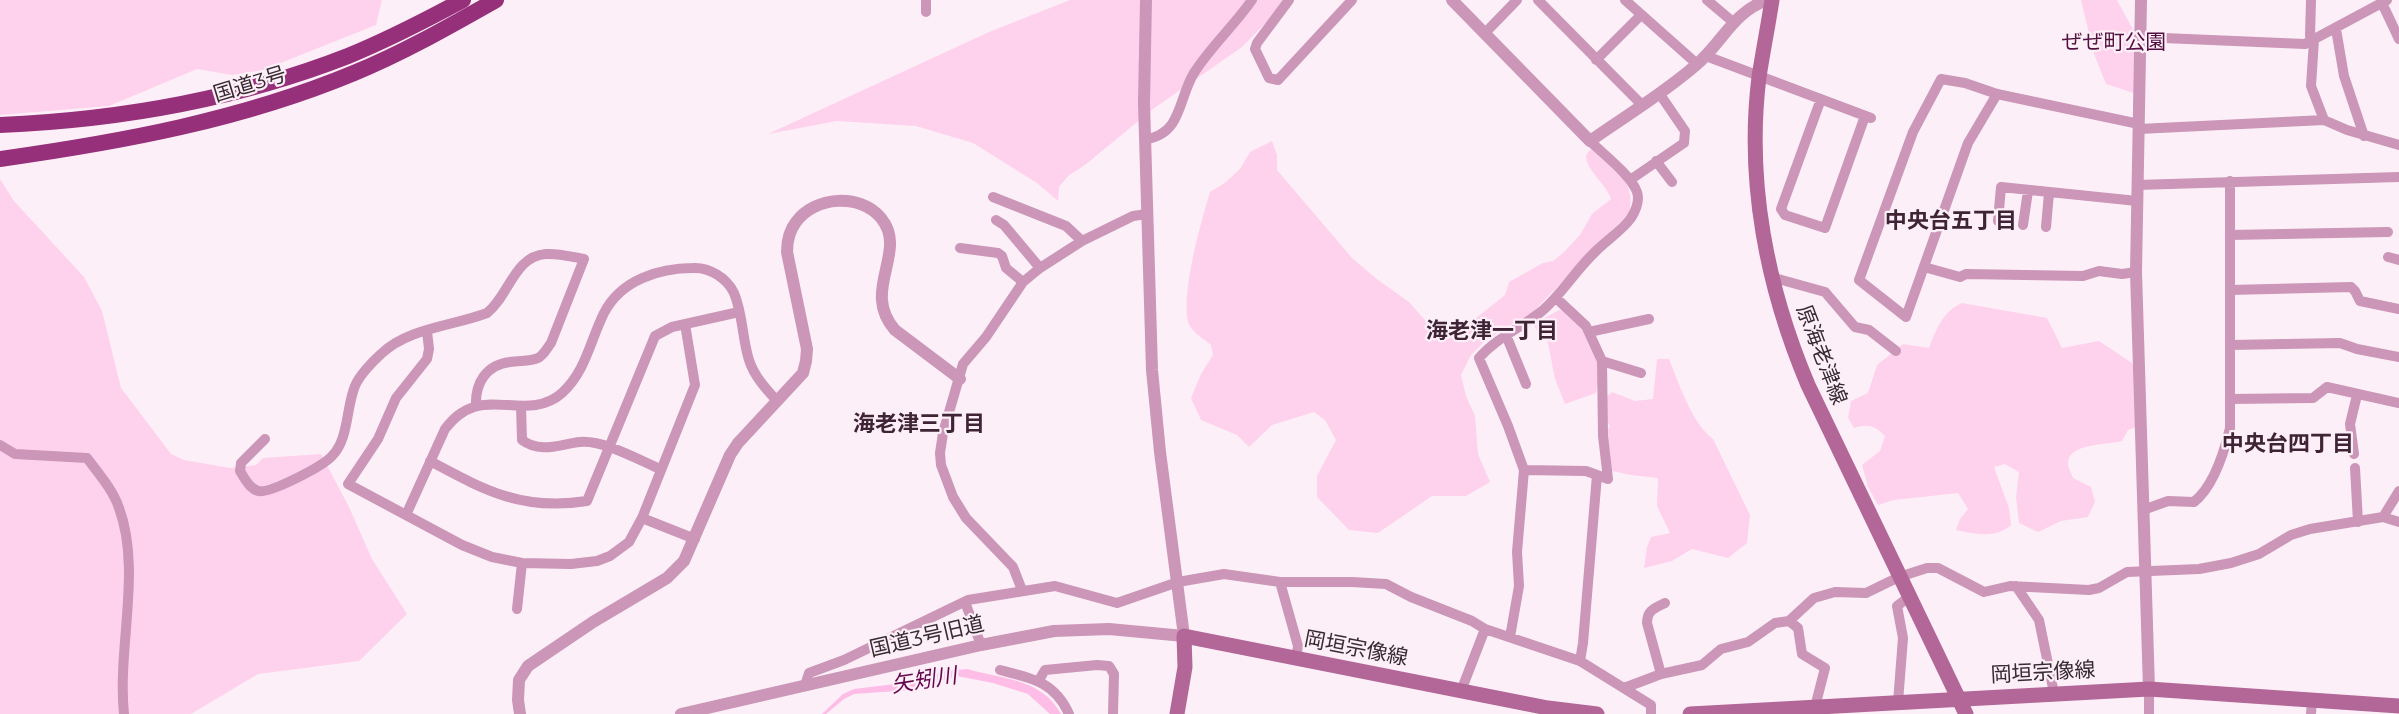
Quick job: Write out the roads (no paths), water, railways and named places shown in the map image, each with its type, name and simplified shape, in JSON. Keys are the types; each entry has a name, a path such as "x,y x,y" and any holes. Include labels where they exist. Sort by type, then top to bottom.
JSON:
{"highway":[{"name":"国道3号","path":"0,125 139,111 203,99 298,73 349,55 463,0"},
{"name":"国道3号","path":"0,159 63,150 207,122 296,94 355,73 496,0"}],"main road":[{"name":"原海老津線","path":"1772,0 1759,78 1756,142 1762,231 1771,277 1794,352 1808,385 1966,714"},
{"name":"岡垣宗像線","path":"1184,636 1548,708 1597,714"},
{"path":"1177,714 1185,667 1184,636"},
{"name":"岡垣宗像線","path":"1690,714 1815,707 1849,710 1898,702 2149,689 2311,707 2399,705"}],"street":[{"path":"1146,0 1145,140 1152,370 1160,452 1184,636"},
{"path":"1145,140 1159,136 1172,124 1185,89 1195,72 1214,44 1252,0"},
{"path":"1289,0 1257,43 1255,50 1269,78 1278,80 1352,0"},
{"path":"1452,0 1630,180 1637,192 1638,202 1629,221 1592,254 1556,297 1540,312 1490,346 1479,358 1524,470 1517,552 1519,586 1510,637"},
{"path":"1485,33 1517,0"},
{"path":"1538,0 1642,105"},
{"path":"1625,0 1641,15 1701,60 1821,99 1868,117 1825,228 1785,215 1781,208 1821,99"},
{"path":"1707,0 1733,22"},
{"path":"1590,141 1659,93 1701,60 1742,12 1767,0"},
{"path":"2141,0 2136,272 2149,714"},
{"path":"2311,0 2310,36 2314,40 2312,86 2324,120"},
{"path":"2140,37 2304,44 2336,29 2384,1 2399,39"},
{"path":"1596,60 1641,15"},
{"path":"2336,29 2344,76 2364,136"},
{"path":"1997,94 1968,143 1906,316 1859,280 1913,132 1941,79 2139,126 2324,120 2364,136 2399,145"},
{"path":"1630,180 1684,143 1685,131 1659,93"},
{"path":"1656,161 1672,182"},
{"path":"2137,185 2399,177"},
{"path":"2143,510 2168,501 2194,502 2199,498 2218,465 2226,444 2230,428 2230,181"},
{"path":"1998,221 2001,187 2137,201"},
{"path":"2023,225 2028,191"},
{"path":"2046,227 2049,193"},
{"path":"993,197 1066,226 1082,241"},
{"path":"520,714 519,680 528,666 593,622 667,578 684,561 730,455 738,442 803,373 807,349 787,252 788,239 795,223 803,214 843,200 866,205 873,210 885,224 889,236 890,247 881,300 889,322 895,330 960,379"},
{"path":"1022,590 1013,567 966,518 953,497 941,465 943,433 963,364 986,337 1023,282 1040,268 1082,241 1133,216 1147,214"},
{"path":"996,220 1004,225 1040,268"},
{"path":"2230,235 2388,232"},
{"path":"960,249 998,253 1002,256 1006,268 1023,282"},
{"path":"265,439 241,463 240,471 252,488 261,492 278,487 333,456 341,440 355,385 380,355 392,345 427,331 487,313 497,306 521,266 537,255 584,258 551,343 539,358 498,364 491,368 482,377 478,386 476,406"},
{"path":"1924,267 1960,277 1966,274 2083,276 2099,271 2122,274 2136,272"},
{"path":"406,515 449,423 464,411 476,406 542,404 558,396 572,383 581,370 611,303 633,282 645,277 684,268 699,268 709,271 727,283 739,312 749,360 754,371 777,401"},
{"path":"1771,277 1825,292 1855,327 1869,330 1896,351"},
{"path":"2230,290 2351,287 2360,301 2399,309"},
{"path":"1524,470 1586,471 1608,479 1603,436 1602,361 1587,326 1556,297"},
{"path":"430,461 482,489 507,498 539,504 587,501 655,336 672,327 739,312"},
{"path":"1589,332 1649,319"},
{"path":"427,331 429,349 427,359 399,393 378,439 348,484 462,545 492,556 522,563 571,564 597,561 610,556 629,542 642,518 695,385 685,324"},
{"path":"1506,335 1526,384"},
{"path":"2230,345 2340,343 2357,349 2399,357"},
{"path":"1602,361 1641,373"},
{"path":"2230,399 2313,398 2327,387 2399,403"},
{"path":"2354,454 2350,424 2357,395"},
{"path":"521,406 522,440 529,446 543,448 593,442 660,469"},
{"path":"0,445 15,453 87,458 105,482 119,508 130,553 121,685 124,714"},
{"path":"2355,468 2358,522"},
{"path":"1580,661 1597,475"},
{"path":"2383,517 2399,491"},
{"path":"1624,688 1661,674 1702,666 1721,649 1748,642 1775,623 1789,621 1814,598 1835,592 1866,593 1899,577 1928,568 1938,568 1984,592 2016,586 2089,590 2099,588 2127,572 2199,569 2219,565 2259,554 2290,535 2383,517 2399,522"},
{"path":"642,518 694,539"},
{"path":"517,609 522,563"},
{"path":"805,685 809,673 844,660 965,602 1022,590 1055,586 1117,603 1178,582 1224,574 1280,582 1386,584 1411,597 1472,621 1485,629 1580,661 1652,705 1651,714"},
{"path":"1280,582 1298,645 1296,658"},
{"path":"2016,586 2039,620 2054,693"},
{"path":"1898,702 1903,638 1897,606 1909,597"},
{"path":"965,602 981,645"},
{"path":"1661,674 1647,616 1650,611 1665,603"},
{"path":"1789,621 1798,628 1803,654 1824,668 1815,707"},
{"name":"国道3号旧道","path":"681,714 981,645 1054,631 1081,629 1144,631 1184,636"},
{"path":"1461,691 1485,629"},
{"path":"1039,680 1045,670 1108,666 1114,674 1112,714"},
{"path":"1000,670 1039,680 1052,689 1070,714"}],"water":[{"name":"矢矧川","path":"967,669 1007,678 1032,687 1053,702 1061,714 1050,714 1028,694 993,683 957,676 911,690 854,694 826,714 822,714 843,694 854,689 903,683 945,671"}],"district":[{"name":"中央台五丁目","path":"1951,222"},
{"name":"海老津一丁目","path":"1492,332"},
{"name":"海老津三丁目","path":"919,425"},
{"name":"中央台四丁目","path":"2288,445"}],"park label":[{"name":"ぜぜ町公園","path":"2114,43"}]}
